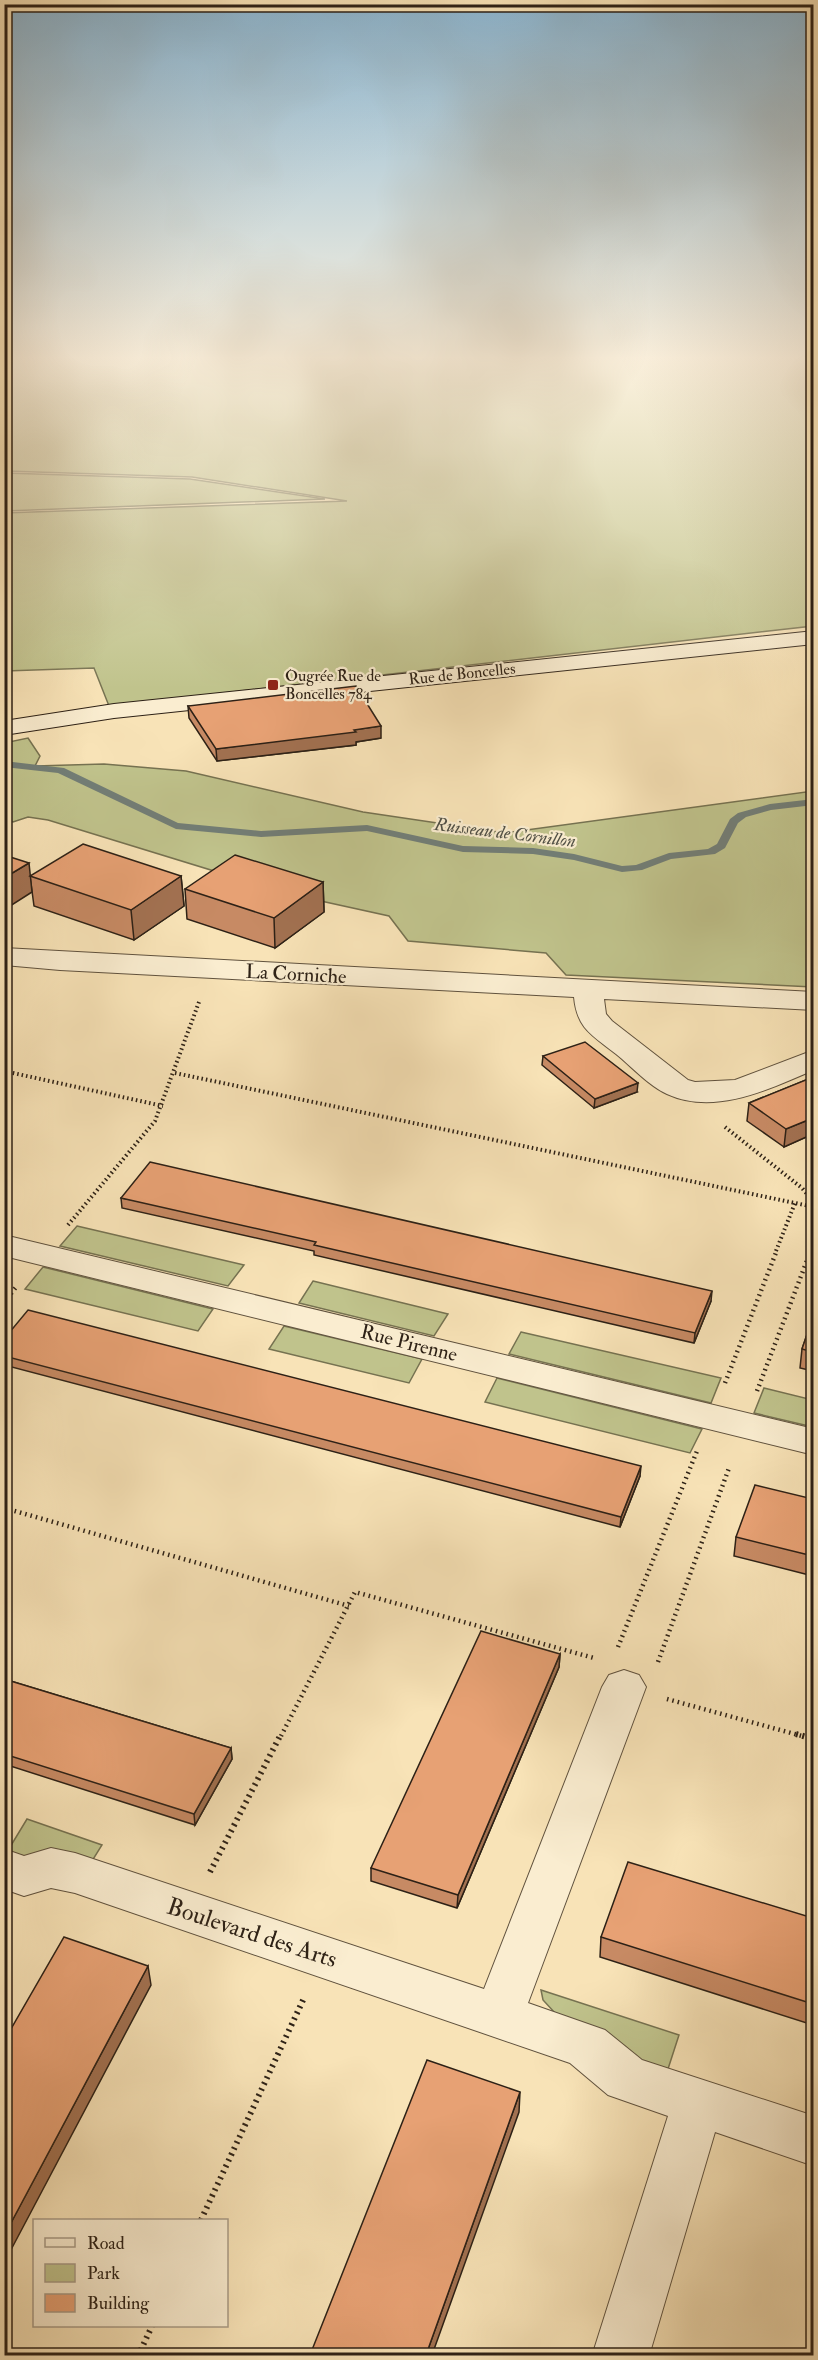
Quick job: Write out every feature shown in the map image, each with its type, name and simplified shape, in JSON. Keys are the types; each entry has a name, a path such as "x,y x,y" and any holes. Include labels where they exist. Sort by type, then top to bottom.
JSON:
{"street":[{"name":"Rue de Boncelles","path":"4,728 114,711 813,637"},
{"name":"La Corniche","path":"4,956 60,962 813,1001"},
{"path":"588,989 591,1016 601,1027 676,1087 701,1093 723,1094 813,1059"},
{"name":"Rue Pirenne","path":"4,1245 813,1442"},
{"path":"499,2015 624,1680"},
{"name":"Boulevard des Arts","path":"4,1869 24,1876 51,1868 75,1873 499,2015 587,2046 626,2078 813,2141"},
{"path":"620,2355 698,2102"}],"path":[{"path":"4,1302 155,1121 163,1106 200,999"},
{"path":"4,1071 163,1106"},
{"path":"175,1073 812,1207 811,1197 802,1188 705,1111 701,1093"},
{"path":"744,1425 813,1242"},
{"path":"624,1680 729,1468"},
{"path":"4,1508 349,1606"},
{"path":"189,1912 355,1592 813,1739"},
{"path":"201,2219 323,1956"},
{"path":"138,2355 151,2327"}],"green space":[{"path":"5,469 813,469 813,626 109,706 94,668 5,671 4,513 347,501 192,477 5,471"},
{"path":"5,473 190,479 325,499 5,511"},
{"path":"28,738 40,756 35,766 104,764 186,771 363,812 505,833 813,791 813,987 566,975 546,953 408,941 389,916 289,894 48,820 28,817 13,822 5,819 4,743"},
{"path":"77,1226 244,1265 228,1286 60,1246"},
{"path":"43,1267 213,1309 198,1331 25,1289"},
{"path":"313,1281 448,1314 434,1336 299,1303"},
{"path":"284,1326 422,1359 409,1383 269,1349"},
{"path":"521,1332 721,1378 711,1403 509,1354"},
{"path":"497,1378 702,1429 690,1453 485,1402"},
{"path":"764,1388 813,1400 813,1427 754,1413"},
{"path":"27,1819 102,1845 92,1861 33,1858 7,1852"},
{"path":"541,1990 679,2035 667,2072 648,2065 555,2013 543,2000"}],"building":[{"path":"356,686 381,726 354,730 356,732 216,749 188,706"},
{"path":"83,844 181,876 131,910 30,876"},
{"path":"4,855 29,863 4,878"},
{"path":"235,855 323,882 274,918 185,889"},
{"path":"585,1042 638,1083 595,1099 543,1056"},
{"path":"813,1077 813,1118 786,1129 749,1103"},
{"path":"150,1162 712,1291 695,1333 314,1245 316,1242 121,1198"},
{"path":"28,1310 641,1466 621,1517 4,1356 4,1339"},
{"path":"813,1317 813,1352 802,1349"},
{"path":"755,1485 813,1499 813,1556 736,1537"},
{"path":"481,1631 560,1654 458,1895 371,1868"},
{"path":"4,1679 231,1748 194,1814 4,1754"},
{"path":"628,1862 813,1918 813,2004 601,1937"},
{"path":"64,1937 148,1966 4,2236 4,2041"},
{"path":"427,2060 520,2092 426,2355 310,2355"}],"waterway":[{"name":"Ruisseau de Cornillon","path":"4,764 60,770 176,826 261,834 367,828 463,849 533,851 574,857 622,869 638,868 669,856 711,852 721,846 734,821 742,815 770,807 814,802"}],"place":[{"name":"Ougrée Rue de Boncelles 784","path":"273,685"}]}
